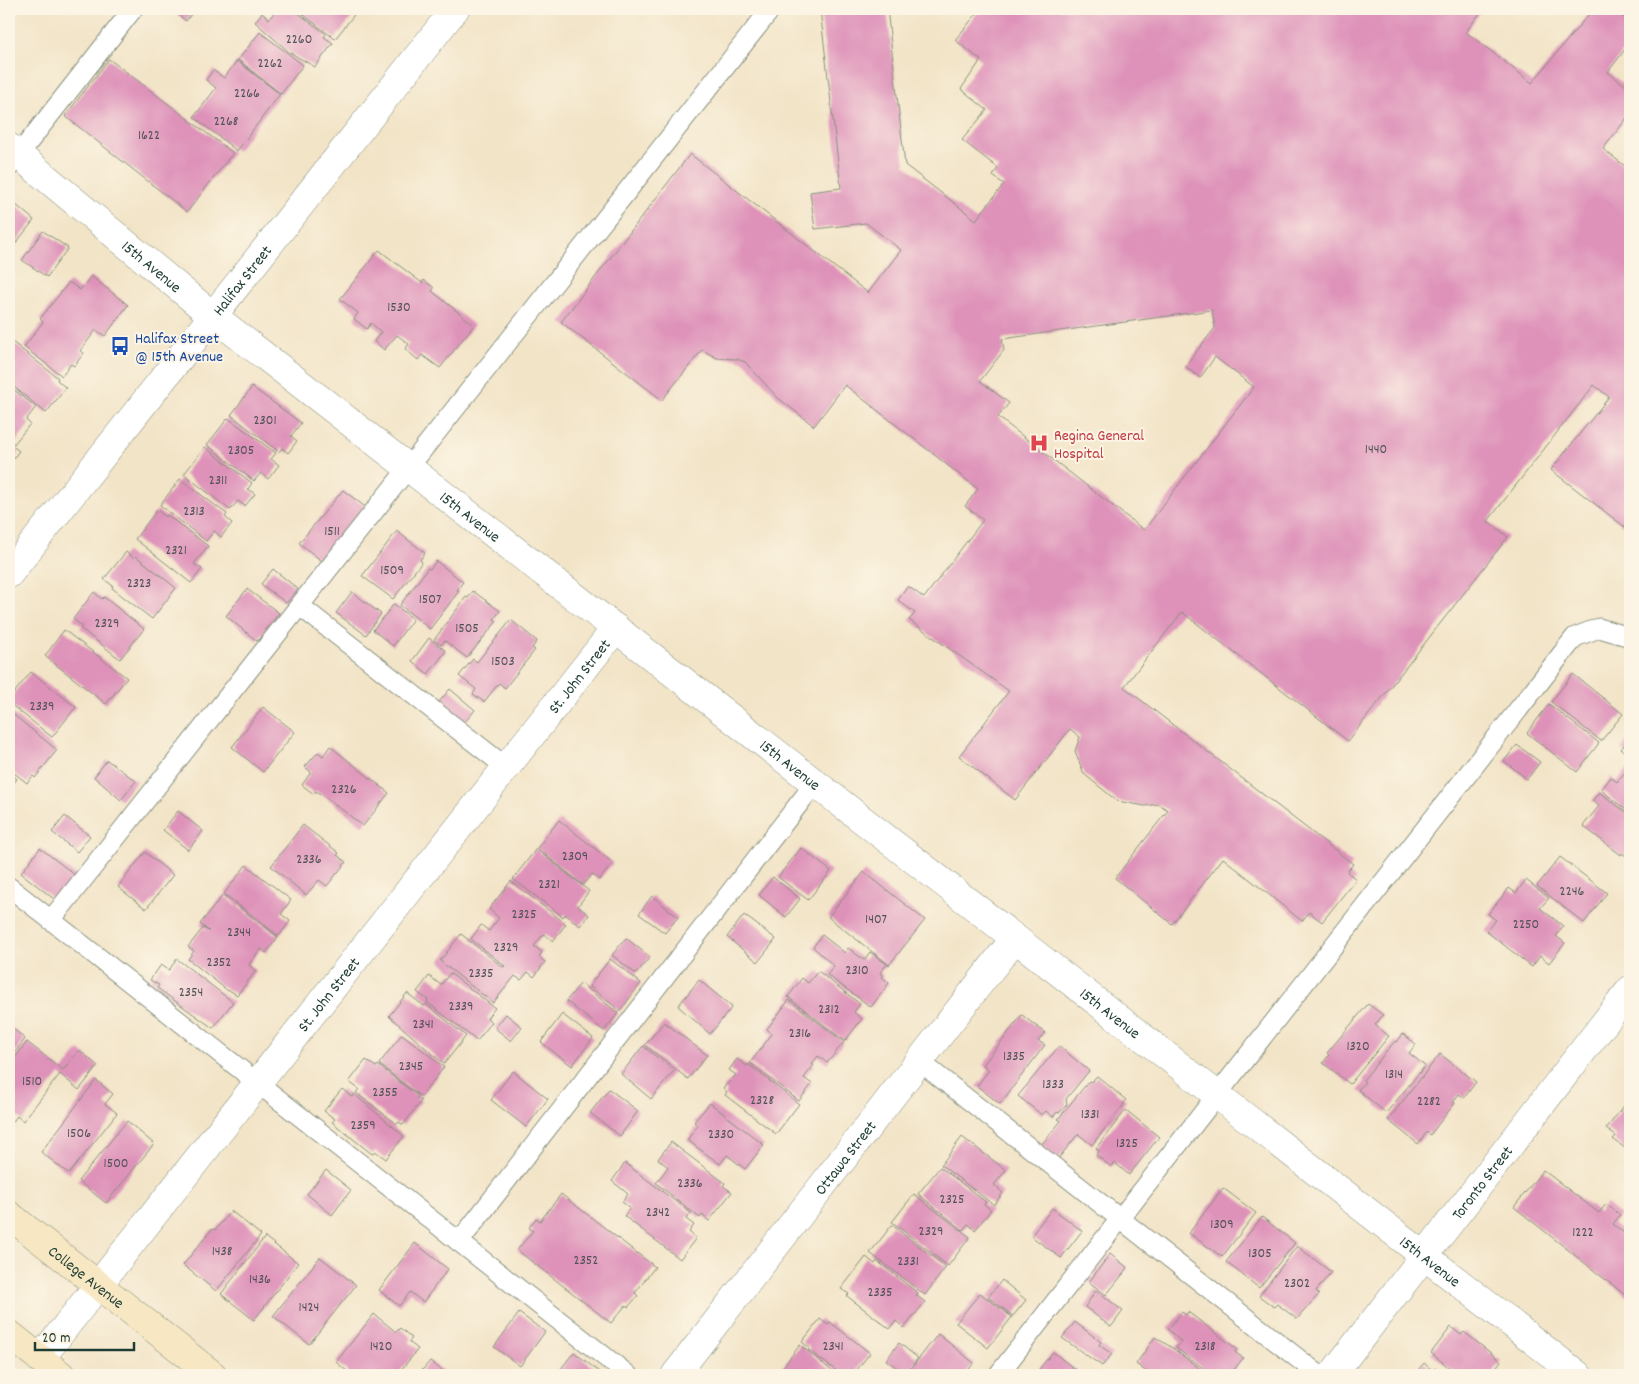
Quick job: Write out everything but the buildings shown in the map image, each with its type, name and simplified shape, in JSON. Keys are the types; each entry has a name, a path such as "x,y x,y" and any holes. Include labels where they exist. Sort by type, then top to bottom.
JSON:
{"street":[{"name":"Halifax Street","path":"9,574 455,9"},
{"name":"15th Avenue","path":"12,156 213,316 1578,1375"},
{"name":"St. John Street","path":"40,1359 616,628"},
{"name":"Ottawa Street","path":"675,1375 1015,938"},
{"name":"Toronto Street","path":"1332,1375 1426,1257 1630,990"},
{"name":"College Avenue","path":"9,1215 213,1375"},
{"path":"9,1334 61,1375"}],"lane":[{"path":"12,156 133,9"},
{"path":"51,920 771,9"},
{"path":"300,606 507,768"},
{"path":"998,1375 1575,637 1599,628 1630,636"},
{"path":"459,1242 815,784"},
{"path":"9,887 628,1375"},
{"path":"920,1061 1319,1375"}],"place":[{"name":"Halifax Street @ 15th Avenue","path":"120,346"},
{"name":"Regina General Hospital","path":"1039,443"}]}
